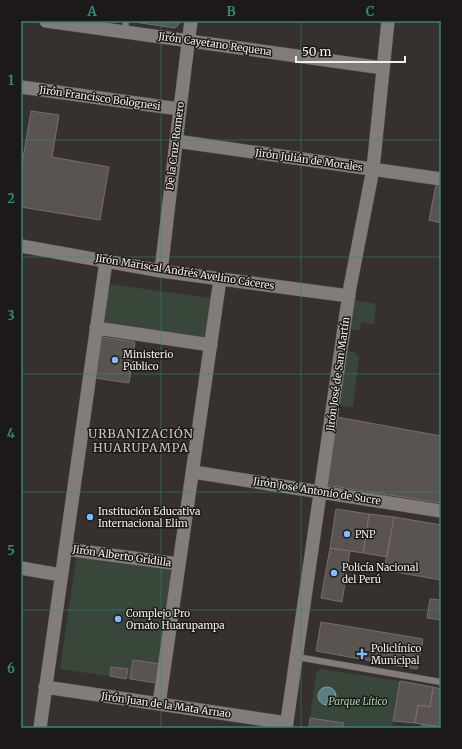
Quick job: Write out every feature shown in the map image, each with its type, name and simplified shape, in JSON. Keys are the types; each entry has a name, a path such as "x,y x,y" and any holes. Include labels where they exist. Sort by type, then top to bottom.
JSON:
{"street":[{"name":"Jirón Cayetano Requena","path":"46,21 125,26 188,40 383,68"},
{"name":"De la Cruz Romero","path":"161,271 179,109 191,21"},
{"name":"Jirón José de San Martín","path":"287,725 349,296 373,169 388,21"},
{"name":"Jirón Francisco Bolognesi","path":"21,87 179,109"},
{"name":"Jirón Julián de Morales","path":"176,141 441,179"},
{"name":"Jirón Mariscal Andrés Avelino Cáceres","path":"21,246 161,271 349,296"},
{"path":"40,728 106,261"},
{"path":"159,704 220,279"},
{"path":"96,328 211,345"},
{"name":"Jirón José Antonio de Sucre","path":"193,472 441,511"},
{"name":"Jirón Alberto Gridilla","path":"65,549 180,564"},
{"path":"21,568 61,575"},
{"name":"Jirón Juan de la Mata Arnao","path":"45,687 287,725"}],"lane":[{"path":"296,657 441,682"}],"green space":[{"path":"108,284 211,298 206,341 102,323"},
{"path":"349,299 376,304 374,324 361,322 360,330 344,329"},
{"path":"341,350 354,352 359,357 353,407 333,405"},
{"path":"76,558 127,561 175,569 157,683 60,669"},
{"name":"Parque Lítico","path":"321,669 400,681 392,728 343,728 344,723 310,718 316,673"}],"water":[{"path":"327,687 333,690 336,696 333,702 327,705 321,702 318,696 321,690"}],"building":[{"path":"134,21 181,21 181,22 175,28"},
{"path":"31,111 59,115 52,157 109,167 100,220 21,207 21,170"},
{"path":"437,180 441,181 441,223 429,220"},
{"name":"Ministerio Público","path":"102,337 135,342 129,383 95,378"},
{"path":"337,417 441,436 441,503 326,485"},
{"path":"336,509 369,514 363,553 330,548"},
{"path":"369,514 394,517 387,557 363,553"},
{"path":"394,517 441,525 441,580 384,570"},
{"path":"330,548 350,551 342,602 321,598"},
{"path":"430,599 441,600 441,620 427,618"},
{"path":"321,622 423,639 417,669 316,651"},
{"path":"133,660 160,664 157,683 130,679"},
{"path":"111,667 128,669 126,679 110,676"},
{"path":"400,681 433,687 430,707 418,705 415,723 393,721"},
{"path":"433,687 441,689 441,727 415,723 418,705 430,707"},
{"path":"310,718 344,723 343,728 309,728"},
{"path":"422,724 441,727 441,728 421,728"}],"place":[{"name":"Ministerio Público","path":"115,360"},
{"name":"Institución Educativa Internacional Elim","path":"90,517"},
{"name":"PNP","path":"347,534"},
{"name":"Policía Nacional del Perú","path":"334,573"},
{"name":"Complejo Pro Ornato Huarupampa","path":"118,619"},
{"name":"Policlínico Municipal","path":"362,654"}],"district":[{"name":"URBANIZACIÓN HUARUPAMPA","path":"141,440"}]}
